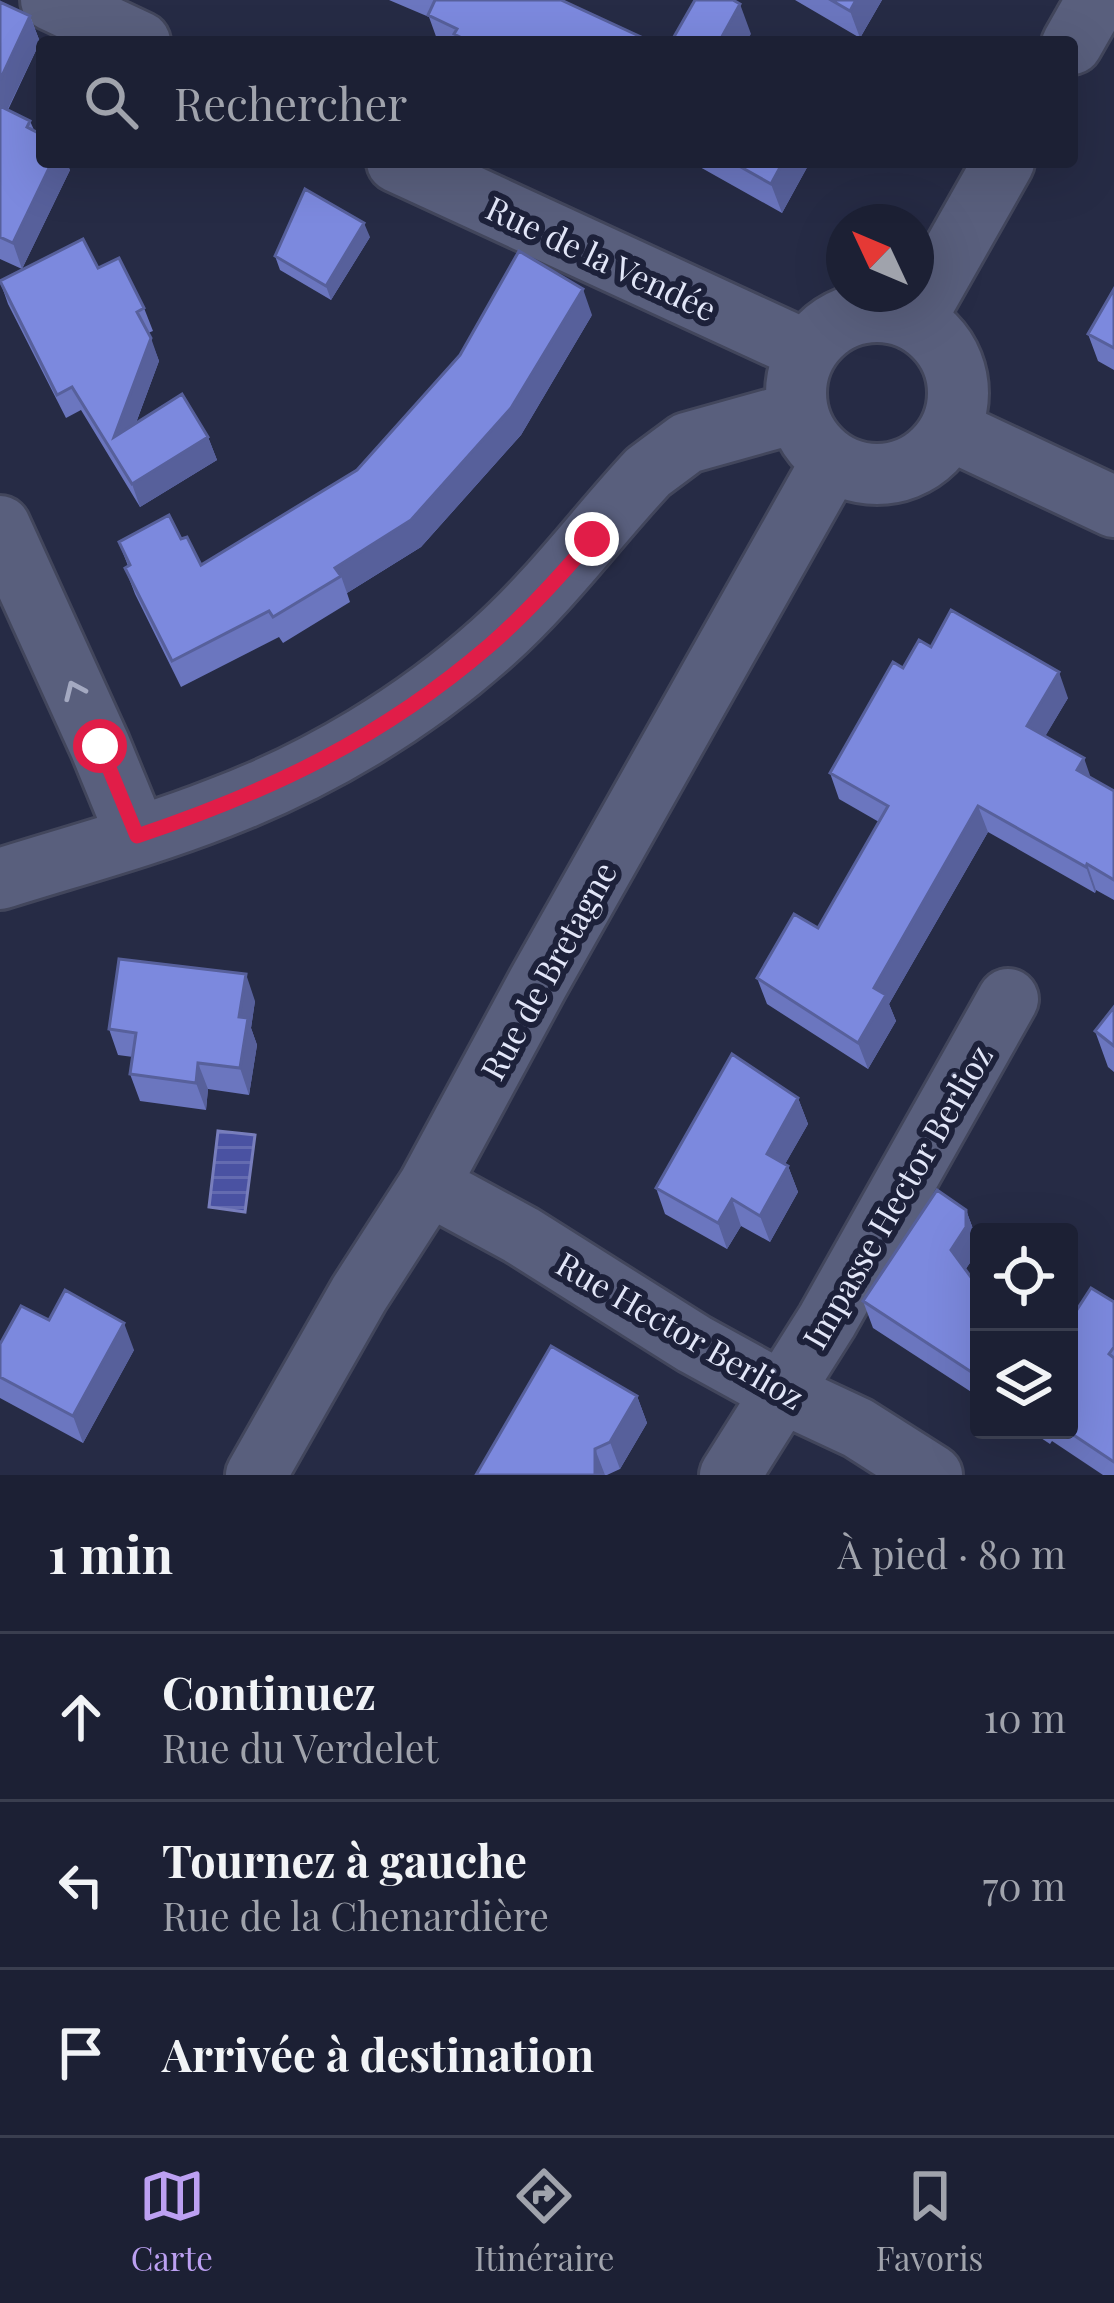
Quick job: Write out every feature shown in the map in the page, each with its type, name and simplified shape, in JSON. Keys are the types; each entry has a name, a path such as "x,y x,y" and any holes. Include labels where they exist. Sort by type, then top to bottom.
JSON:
{"street":[{"path":"51,0 127,36"},
{"path":"1077,36 1097,0"},
{"name":"Rue de la Vendée","path":"410,168 807,351"},
{"path":"914,321 1001,168"},
{"path":"879,311 914,321 936,335 954,364 960,397 950,430 929,457 898,472 864,474 832,461 810,440 798,412 796,390 807,351 826,329 851,315 879,311"},
{"path":"0,879 218,809 384,725 493,643 545,592 648,472 687,443 798,412"},
{"path":"950,430 1114,507"},
{"name":"Rue de Bretagne","path":"256,1475 359,1294 429,1185 832,461"},
{"path":"0,526 137,836"},
{"name":"Impasse Hector Berlioz","path":"730,1475 827,1321 1008,999"},
{"name":"Rue Hector Berlioz","path":"429,1185 520,1234 694,1344 858,1428 932,1475"}],"water":[{"path":"218,1131 255,1135 245,1212 209,1207"}],"building":[{"path":"435,0 561,0 639,36 458,36 454,34 457,29 428,15"},
{"path":"695,0 740,4 722,36 674,36"},
{"path":"831,0 856,0 850,11"},
{"path":"0,2 30,16 0,80"},
{"path":"0,106 30,121 27,127 36,132 36,168 49,168 13,243 0,237"},
{"path":"743,168 780,168 771,184"},
{"path":"305,189 364,223 326,286 275,256"},
{"path":"83,239 98,268 119,258 144,308 137,312 151,338 114,437 182,394 208,437 132,484 72,387 57,395 0,281"},
{"path":"519,251 583,289 511,408 411,520 335,568 341,576 273,617 269,611 172,661 125,568 130,565 119,542 169,515 201,565 357,470 460,355"},
{"path":"1114,289 1114,348 1088,334"},
{"path":"951,610 1059,672 1027,726 1084,758 1077,770 1114,791 1114,880 978,806 874,988 886,995 858,1043 757,978 794,914 818,928 888,806 830,773 893,662 903,668 919,640 931,647"},
{"path":"119,959 246,974 239,1017 248,1018 240,1068 198,1063 196,1083 130,1074 136,1033 109,1029"},
{"path":"1114,1007 1114,1046 1095,1031"},
{"path":"732,1054 798,1098 767,1154 788,1166 760,1216 732,1199 718,1223 656,1188"},
{"path":"937,1190 966,1210 966,1227 951,1250 970,1276 970,1371 863,1301"},
{"path":"1091,1288 1114,1302 1114,1347 1109,1354 1114,1358 1114,1462 1078,1438 1078,1308"},
{"path":"65,1290 124,1323 73,1416 0,1377 0,1344 21,1306 49,1320"},
{"path":"551,1346 637,1396 610,1442 595,1449 595,1475 476,1475"}],"route":[{"path":"100,746 137,836 218,809 328,757 438,687 493,643 592,539"}]}
